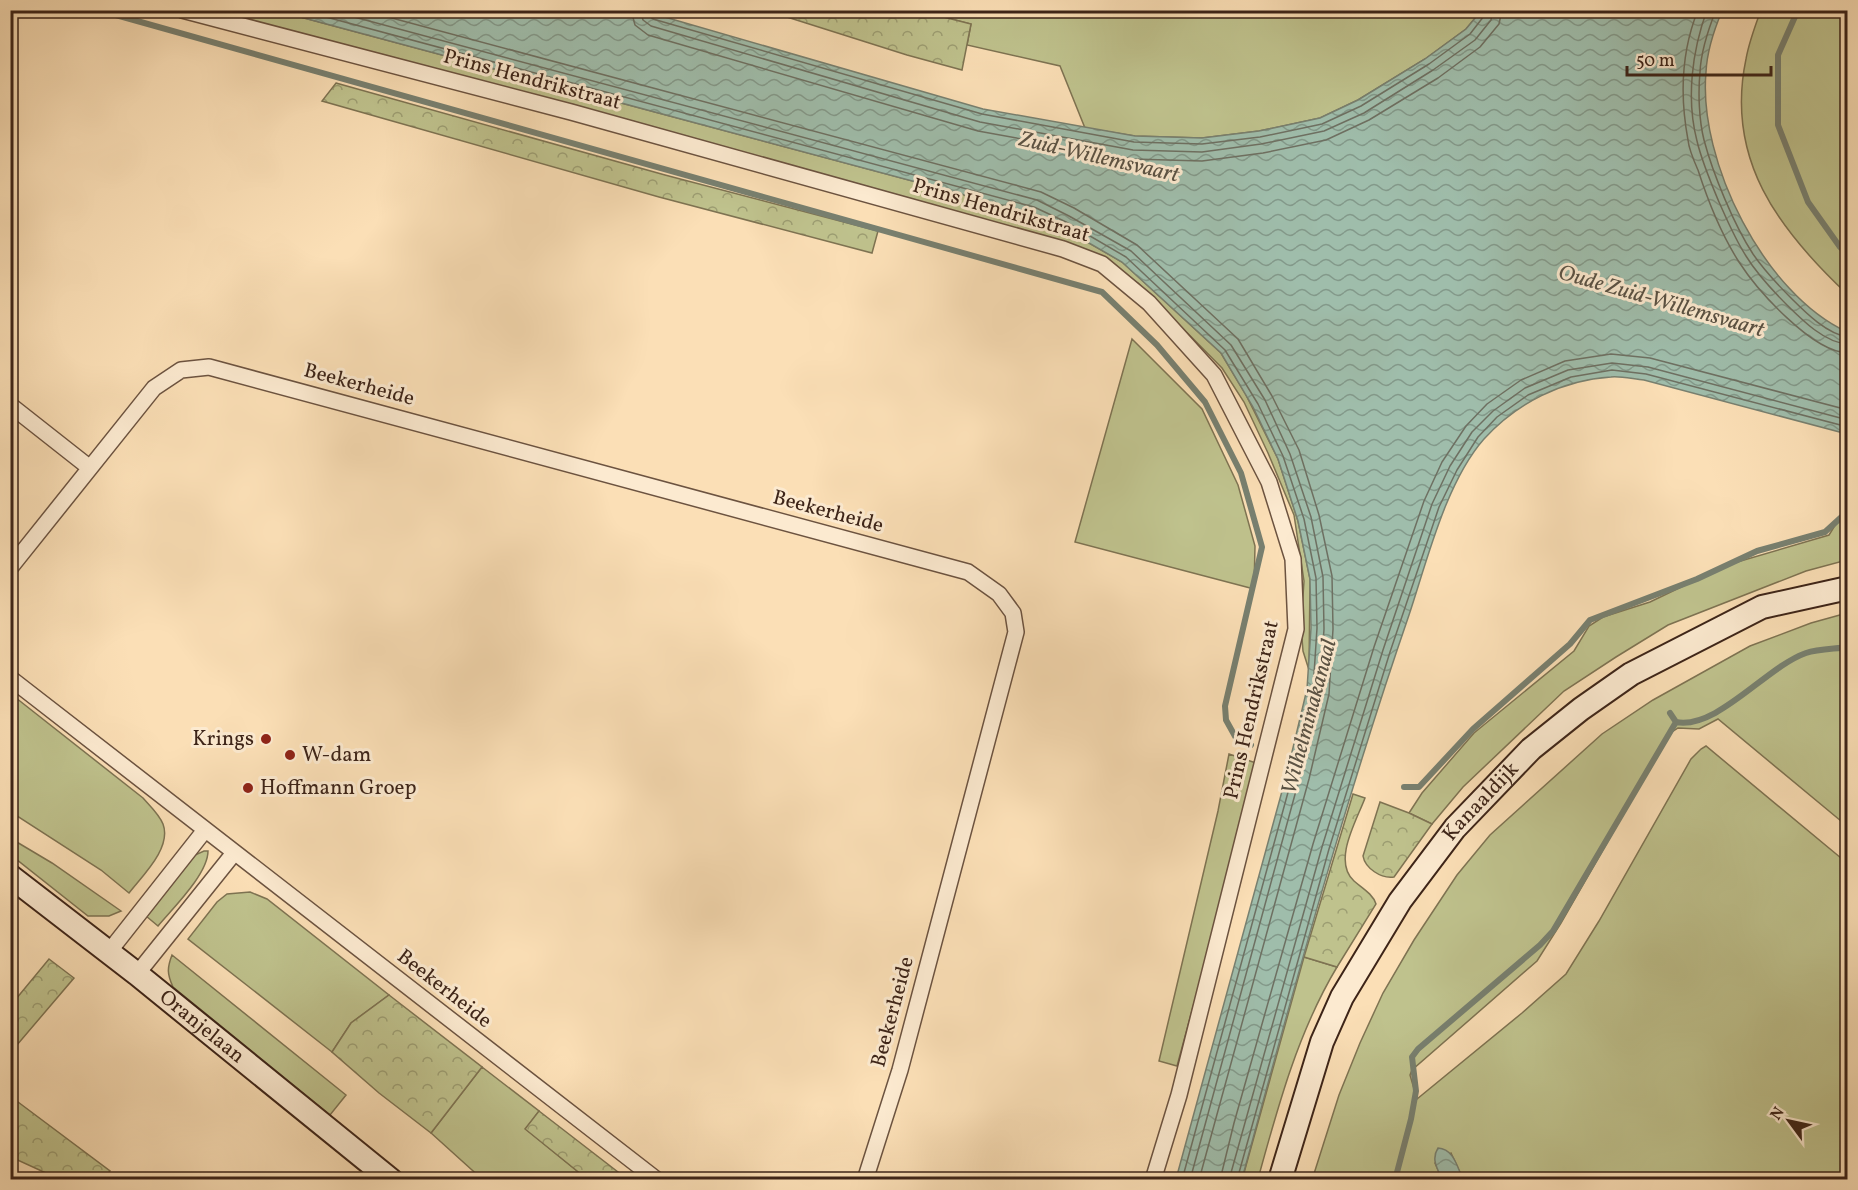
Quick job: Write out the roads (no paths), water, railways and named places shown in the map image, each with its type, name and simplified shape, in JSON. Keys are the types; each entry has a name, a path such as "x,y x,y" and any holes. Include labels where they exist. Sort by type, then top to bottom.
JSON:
{"main road":[{"name":"Kanaaldijk","path":"1280,1179 1322,1042 1342,997 1400,901 1455,828 1532,749 1581,709 1631,674 1762,607 1848,588"},
{"name":"Oranjelaan","path":"10,876 137,974 391,1179"}],"street":[{"name":"Prins Hendrikstraat","path":"182,10 571,112 1063,249 1102,264 1149,303 1214,375 1269,482 1293,559 1296,629 1179,1095 1153,1179"},
{"name":"Beekerheide","path":"10,568 154,388 181,369 209,367 968,572 999,594 1013,613 1016,632 903,1058 865,1179"},
{"path":"10,405 90,468"},
{"name":"Beekerheide","path":"10,678 657,1179"},
{"path":"108,953 205,830"},
{"path":"137,974 234,853"}],"water":[{"path":"278,11 644,11 983,109 1135,136 1202,138 1259,131 1320,118 1358,100 1425,59 1466,29 1481,11 1722,11 1711,41 1706,72 1706,107 1713,145 1725,183 1742,221 1764,257 1789,288 1817,314 1847,332 1847,434 1644,380 1615,377 1593,379 1558,388 1526,404 1484,439 1459,477 1448,499 1431,547 1341,825 1242,1179 1176,1179 1287,773 1307,689 1311,628 1310,579 1298,521 1278,459 1253,407 1221,353 1122,262 1032,213"},
{"path":"1438,1148 1451,1155 1463,1179 1442,1179 1435,1160"}],"waterway":[{"path":"98,10 1102,292 1157,345 1205,402 1241,473 1262,547 1225,706 1226,720 1236,738 1251,745"},
{"path":"1798,10 1778,55 1778,125 1808,202 1840,247 1848,254"},
{"path":"1404,787 1419,787 1473,729 1570,644 1590,620 1697,579 1757,551 1825,532 1848,511"},
{"path":"1670,713 1676,722 1692,722 1708,717 1791,660 1806,653 1848,647"},
{"path":"1395,1180 1416,1091 1412,1057 1418,1049 1540,945 1553,931 1676,722"},
{"path":"10,1175 21,1180"}],"place":[{"name":"Krings","path":"266,739"},
{"name":"W-dam","path":"290,755"},
{"name":"Hoffmann Groep","path":"248,788"}],"water label":[{"name":"Zuid-Willemsvaart","path":"1099,158"},
{"name":"Oude Zuid-Willemsvaart","path":"1661,302"},
{"name":"Wilhelminakanaal","path":"1310,717"}]}
